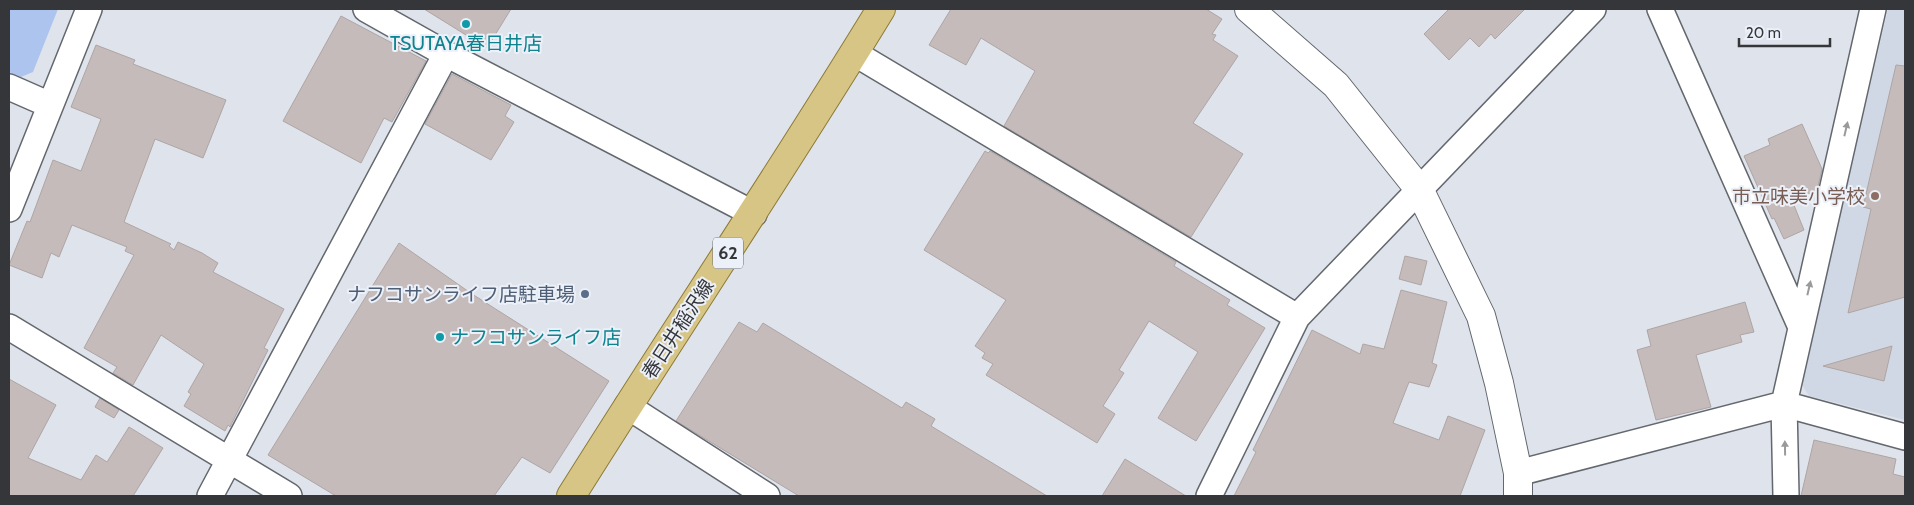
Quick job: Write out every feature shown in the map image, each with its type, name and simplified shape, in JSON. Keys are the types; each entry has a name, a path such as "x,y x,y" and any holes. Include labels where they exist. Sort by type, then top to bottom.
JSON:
{"main road":[{"name":"春日井稲沢線","path":"572,496 627,406 754,214 881,9"}],"street":[{"path":"9,210 89,9"},
{"path":"366,9 446,54 754,214"},
{"path":"1249,9 1336,85 1419,189 1481,316 1499,383 1518,485 1784,404 1905,437"},
{"path":"1209,496 1297,317 1594,9"},
{"path":"1660,9 1800,326"},
{"path":"1786,496 1784,404 1800,326 1873,9"},
{"path":"210,496 446,54"},
{"path":"854,54 1297,317"},
{"path":"9,87 50,105"},
{"path":"9,327 289,496"},
{"path":"627,406 767,496"}],"shaded area":[{"path":"9,9 58,9 33,72 21,77 9,72"},
{"name":"市立味美小学校","path":"1888,9 1905,9 1905,420 1809,396 1801,383"}],"building":[{"name":"TSUTAYA春日井店","path":"424,9 511,9 487,48"},
{"path":"951,9 1206,9 1222,19 1212,34 1216,35 1213,40 1238,56 1193,123 1243,154 1191,237 1004,126 1035,71 981,38 966,65 929,45"},
{"path":"1449,9 1525,9 1495,39 1491,34 1479,47 1470,38 1449,60 1424,34"},
{"path":"341,16 426,61 392,122 384,118 361,163 283,121"},
{"path":"96,45 135,60 133,64 226,100 203,158 155,139 124,222 171,244 169,246 174,250 178,242 202,253 218,263 213,272 284,309 264,348 268,350 230,427 228,425 225,431 184,406 191,394 188,392 204,364 161,335 133,385 113,373 117,367 84,348 134,255 125,251 127,247 72,225 59,257 51,253 42,278 9,265 27,221 30,222 53,160 81,171 101,119 71,107"},
{"path":"1896,65 1905,66 1905,297 1848,313 1871,209 1863,207"},
{"path":"452,74 511,105 505,116 514,122 491,160 425,124"},
{"path":"1802,124 1822,169 1816,195 1787,188 1804,230 1784,239 1774,218 1772,219 1744,156 1770,145 1768,139"},
{"path":"985,151 988,153 990,151 1176,262 1174,266 1230,300 1227,305 1265,328 1196,441 1158,418 1198,352 1149,321 1119,370 1124,373 1103,406 1115,414 1097,443 986,375 993,364 982,358 985,353 975,346 1006,300 924,250"},
{"name":"ナフコサンライフ店","path":"399,243 472,294 609,381 550,473 522,457 494,496 336,496 268,455"},
{"path":"1405,256 1427,261 1421,285 1399,279"},
{"path":"1401,290 1447,302 1432,363 1437,365 1429,387 1409,382 1393,423 1439,440 1448,416 1485,430 1460,496 1234,496 1256,452 1253,450 1312,330 1360,354 1363,344 1384,349"},
{"path":"1745,302 1754,332 1740,335 1742,342 1696,355 1711,407 1656,420 1637,350 1651,346 1647,330"},
{"path":"739,322 757,332 763,323 902,408 906,402 935,419 931,426 1047,496 799,496 676,421"},
{"path":"1892,346 1884,381 1823,366"},
{"path":"9,379 56,405 28,458 81,480 96,455 107,462 129,427 163,448 133,496 9,496"},
{"path":"100,398 119,410 114,418 95,407"},
{"path":"1814,440 1896,459 1893,474 1905,477 1905,496 1801,496"},
{"path":"1125,459 1186,496 1102,496"}],"place":[{"name":"TSUTAYA春日井店","path":"466,24"},
{"name":"市立味美小学校","path":"1875,196"},
{"name":"ナフコサンライフ店駐車場","path":"585,294"},
{"name":"ナフコサンライフ店","path":"440,337"}]}
